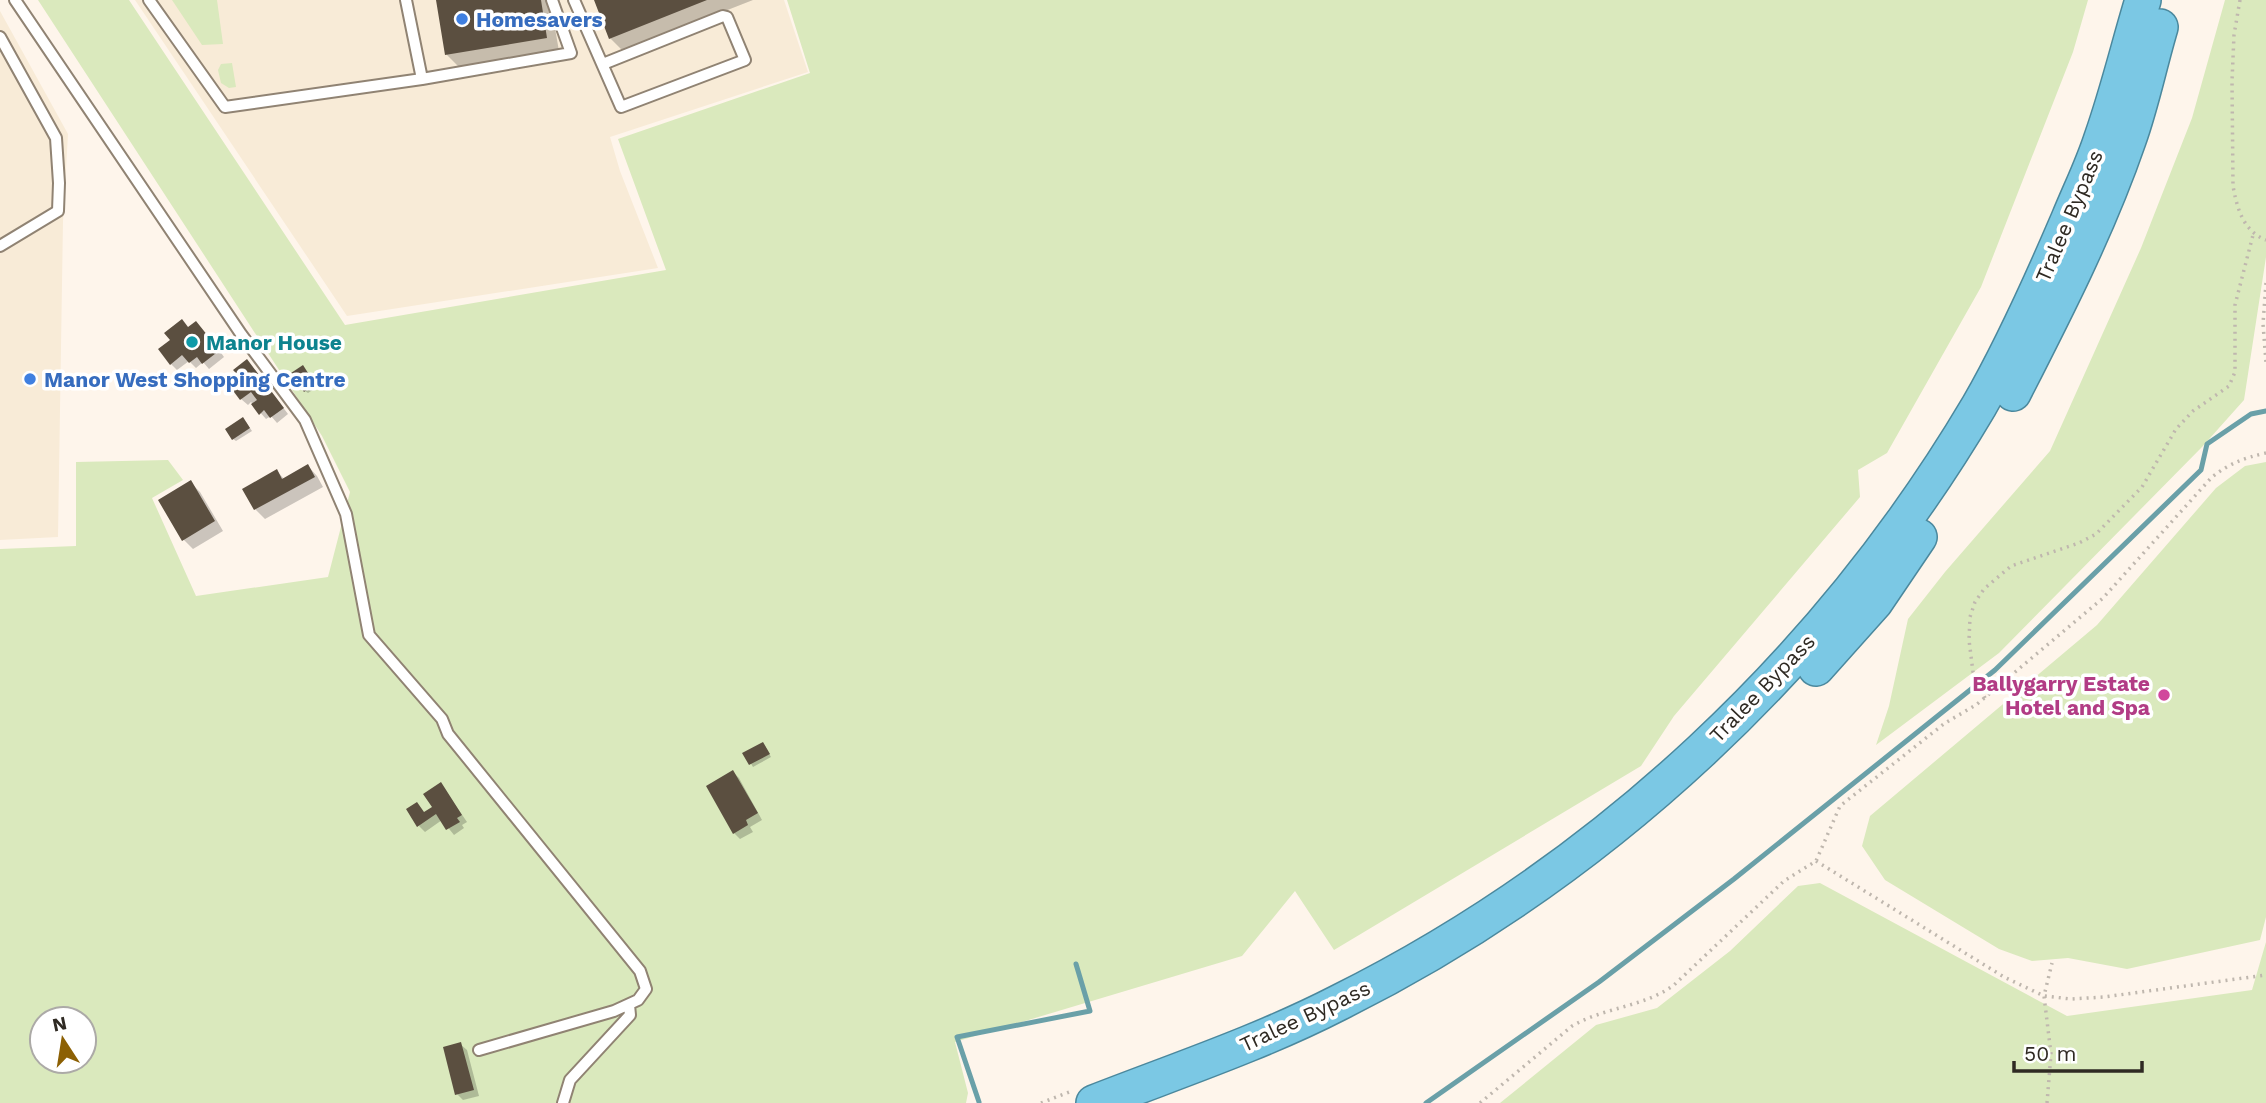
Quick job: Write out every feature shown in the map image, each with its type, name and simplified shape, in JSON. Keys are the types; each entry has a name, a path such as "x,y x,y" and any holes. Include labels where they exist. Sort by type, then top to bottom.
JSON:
{"highway":[{"name":"Tralee Bypass","path":"1087,1096 1284,1029 1381,980 1483,920 1585,850 1689,764 1781,672 1854,588 1920,496 1979,405 2036,294 2102,140 2143,0"},
{"name":"Tralee Bypass","path":"1151,1103 1308,1041 1387,1002 1496,939 1603,866 1720,766 1798,688 1875,602 1997,423 2084,247 2128,140 2167,0"}],"lane":[{"path":"15,0 241,334 305,420 346,514 369,635 442,719 448,734 640,971 646,989 638,1000 629,1005 479,1050"},
{"path":"149,0 225,107 422,79 571,53 552,0"},
{"path":"406,0 422,79"},
{"path":"574,0 621,107 745,60 727,17 723,16 603,64"},
{"path":"0,37 56,138 59,183 58,211 0,246"},
{"path":"563,1103 570,1080 630,1015 629,1005"}],"path":[{"path":"2240,0 2234,35 2232,81 2233,186 2235,201 2253,235 2266,240"},
{"path":"1985,698 1975,677 1969,640 1970,617 1975,602 1984,589 2011,566 2080,543 2096,534 2142,488 2176,429 2193,411 2229,386 2235,372 2235,305 2253,235"},
{"path":"2266,283 2263,324 2266,362"},
{"path":"1480,1103 1572,1026 1589,1016 1661,995 1674,985 1784,881 1816,861 1840,806 1945,723 1985,698 2103,598 2212,477 2227,464 2266,453"},
{"path":"1816,861 2004,977 2044,996 2071,999 2104,997 2266,975"},
{"path":"2047,1103 2052,1054 2044,996 2052,963"},
{"path":"1041,1103 1087,1096"}],"shaded area":[{"path":"135,0 784,0 808,72 610,137 620,171 658,268 347,316"},
{"name":"Manor West Shopping Centre","path":"0,11 68,134 63,221 58,537 0,540"}],"green space":[{"path":"38,0 129,0 345,325 666,270 618,139 810,73 787,0 2088,0 2073,52 1981,287 1887,453 1858,470 1860,497 1674,716 1641,766 1334,950 1295,891 1242,956 955,1042 968,1093 966,1103 0,1103 0,549 76,546 76,462 168,460 183,480 152,498 196,596 328,577 350,492 322,436"},
{"path":"172,0 217,0 223,44 202,45"},
{"path":"2225,0 2266,0 2266,257 2244,400 2202,447 1999,653 1876,745 1889,706 1908,619 2050,451 2141,248 2192,118"},
{"path":"232,63 236,87 229,88 221,83 218,70 221,64"},
{"path":"2266,462 2266,917 2260,940 2127,969 2068,958 2032,961 1999,949 1885,880 1862,846 1870,816 2097,625 2216,488 2245,466"},
{"path":"1820,883 2067,1016 2252,990 2266,942 2266,1103 1500,1103 1596,1025 1657,1008 1730,951 1798,886"}],"building":[{"path":"436,0 541,0 547,38 445,55"},
{"path":"594,0 707,0 609,39"},
{"name":"Manor House","path":"182,319 188,327 196,321 208,336 212,333 217,340 214,343 220,350 202,364 197,357 189,363 182,355 170,365 158,349 170,340 164,333"},
{"path":"247,359 284,408 270,418 264,410 259,415 251,404 257,400 251,392 240,400 228,384 239,376 233,370"},
{"path":"303,365 315,384 304,392 291,373"},
{"path":"243,417 250,428 232,440 225,429"},
{"path":"308,464 315,477 254,510 242,489 277,469 282,479"},
{"path":"191,480 215,521 182,541 158,500"},
{"path":"763,742 770,754 749,765 742,753"},
{"path":"733,770 758,813 746,820 748,825 733,834 706,786"},
{"path":"441,782 462,815 457,818 460,822 446,830 436,814 417,827 406,809 417,802 424,812 432,807 423,794"},
{"path":"461,1042 474,1090 455,1095 443,1047"}],"waterway":[{"path":"1426,1103 1599,982 1734,879 1995,670 2201,470 2207,444 2251,414 2266,411"},
{"path":"979,1102 957,1037 1090,1011 1076,964"}],"place":[{"name":"Homesavers","path":"462,19"},
{"name":"Manor House","path":"192,342"},
{"name":"Manor West Shopping Centre","path":"30,379"},
{"name":"Ballygarry Estate Hotel and Spa","path":"2164,695"}]}
